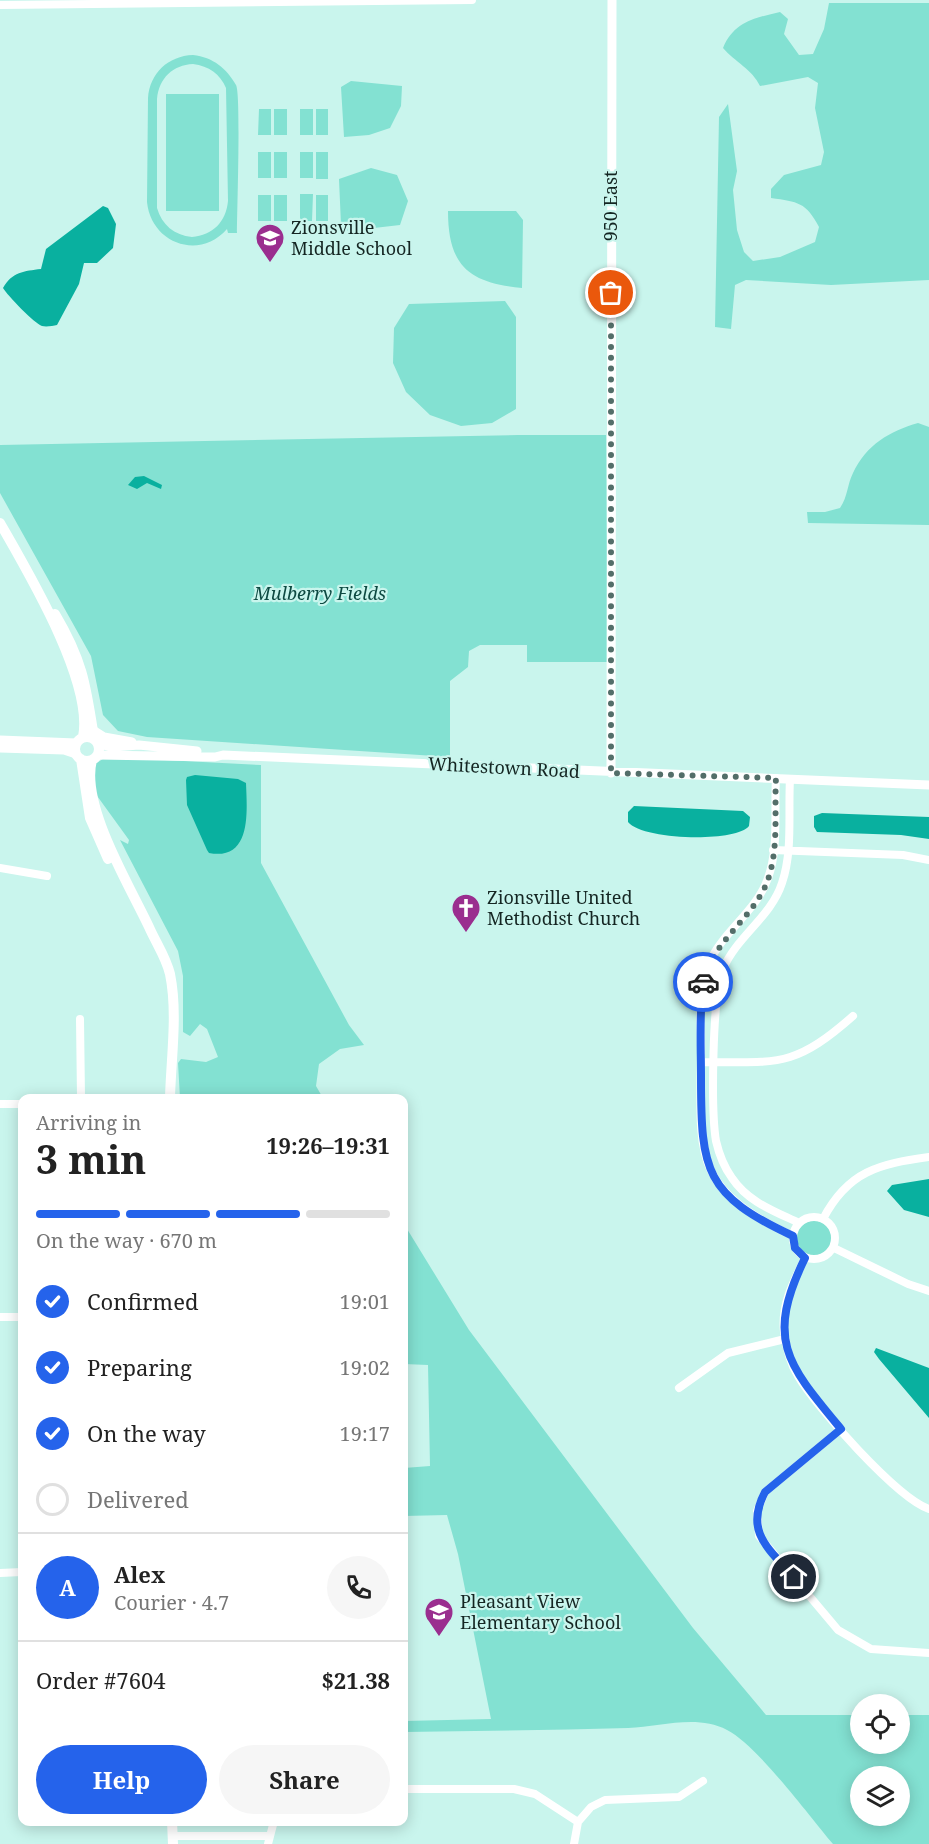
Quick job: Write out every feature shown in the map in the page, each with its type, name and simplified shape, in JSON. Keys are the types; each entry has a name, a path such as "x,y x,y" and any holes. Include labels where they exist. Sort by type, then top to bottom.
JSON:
{"main road":[{"path":"0,523 29,574 67,652 83,707 90,777 100,825 170,974 172,1001 170,1094"}],"street":[{"path":"0,5 472,0"},
{"name":"950 East","path":"611,773 612,0"},
{"name":"Whitestown Road","path":"88,747 104,737 140,745 215,752 223,755"},
{"path":"0,740 88,747"},
{"name":"Whitestown Road","path":"88,747 140,745"},
{"path":"0,748 64,750 88,747"},
{"name":"Whitestown Road","path":"88,747 215,757 223,755 929,785"},
{"path":"776,778 770,872 764,888 720,943 706,972 701,1000 702,1143 714,1176 726,1195 743,1210 793,1236"},
{"path":"790,779 784,876 775,900 732,953 721,973 716,999 716,1140 727,1170 751,1199 799,1223"},
{"path":"773,850 903,855 929,860"},
{"path":"0,868 47,876"},
{"path":"701,1062 775,1062 798,1056 820,1044 853,1016"},
{"path":"80,1019 81,1094"},
{"path":"0,1104 18,1104"},
{"path":"823,1219 842,1191 868,1171 892,1162 929,1157"},
{"path":"812,1217 823,1219 834,1231 834,1248 823,1258 805,1258 795,1248 793,1236 799,1223 812,1217"},
{"path":"834,1248 908,1284 929,1291"},
{"path":"805,1258 787,1300 784,1318 785,1339 798,1377 841,1429 899,1492 929,1509"},
{"path":"0,1317 18,1317"},
{"path":"679,1388 728,1353 785,1339"},
{"path":"841,1429 765,1492 757,1511 759,1536 838,1630 871,1649 929,1653"},
{"path":"0,1573 18,1572"},
{"path":"574,1844 578,1822 591,1807 605,1800 679,1797 703,1781"},
{"path":"408,1789 514,1790 535,1794 578,1822"},
{"path":"173,1840 269,1840"}],"green space":[{"path":"829,3 929,3 929,280 831,285 746,280 735,285 731,329 715,327 719,117 728,104 737,171 733,190 737,230 744,252 753,261 780,257 815,242 819,227 810,212 795,202 771,198 771,189 784,175 821,165 824,152 815,108 818,83 808,77 760,86 753,75 723,48 733,32 746,22 780,12 788,19 784,34 799,55 813,54 824,29"},
{"path":"184,56 207,58 224,69 236,85 238,109 237,233 228,233 227,229 216,239 203,244 190,245 178,243 157,228 150,216 147,202 149,89 152,81 168,62","holes":["199,65 213,72 226,88 228,201 224,215 217,226 206,233 192,237 170,228 162,219 157,208 157,99 161,85 168,74 179,67"]},
{"path":"351,81 402,86 401,106 390,128 369,135 344,137 341,87"},
{"path":"166,94 219,94 219,211 166,211"},
{"path":"259,109 271,109 271,135 258,135"},
{"path":"274,109 287,109 287,135 274,135"},
{"path":"300,109 313,109 313,135 300,135"},
{"path":"316,109 328,109 328,135 316,135"},
{"path":"258,152 271,152 271,178 258,178"},
{"path":"274,152 287,152 287,178 274,178"},
{"path":"300,152 313,152 313,178 300,178"},
{"path":"316,152 328,152 328,179 316,179"},
{"path":"371,168 397,175 408,201 400,225 348,231 341,225 339,179"},
{"path":"300,194 313,194 312,221 300,221"},
{"path":"258,195 271,195 271,221 258,221"},
{"path":"274,195 287,195 287,221 274,221"},
{"path":"316,195 328,195 328,221 316,221"},
{"path":"448,211 516,211 523,220 522,288 488,282 466,269 452,246"},
{"path":"505,301 516,317 516,409 492,423 461,426 430,415 406,392 393,363 394,328 409,304"},
{"path":"918,423 929,427 929,525 808,523 807,512 825,512 840,508 858,463 872,447 898,430"},
{"name":"Mulberry Fields","path":"606,435 608,662 527,662 527,645 480,645 469,651 468,667 450,681 450,757 147,737 118,731 103,715 91,656 0,493 0,445"},
{"path":"106,757 261,765 261,863 349,1025 364,1045 340,1049 319,1064 316,1086 321,1094 180,1094 178,1063 181,1059 206,1062 218,1057 207,1029 200,1024 190,1036 183,1032 183,976 178,951 120,840 128,844 129,840 95,793 95,764"},
{"path":"814,1221 826,1227 832,1239 826,1251 814,1257 802,1251 796,1239 802,1227"},
{"path":"408,1231 469,1330 693,1628 766,1715 850,1715 850,1754 910,1754 910,1715 929,1715 929,1844 833,1844 753,1750 727,1730 715,1725 691,1722 628,1728 408,1732 408,1721 491,1719 458,1554 447,1515 408,1516 408,1468 430,1466 428,1365 408,1364"}],"shaded area":[{"path":"103,206 108,208 116,224 113,248 97,263 84,263 79,284 57,325 42,326 21,309 3,288 14,275 41,269 46,249"},
{"path":"144,476 162,485 161,489 147,483 137,489 128,485 135,477"},
{"path":"195,775 238,779 246,783 247,807 244,832 240,842 233,849 223,853 209,853 207,850 187,805 186,780 187,777"},
{"path":"634,806 743,811 750,817 749,826 726,835 708,837 651,833 628,822 628,812"},
{"path":"822,813 929,817 929,839 901,835 817,832 814,827 814,816"},
{"path":"929,1179 929,1217 904,1210 887,1191 892,1185"},
{"path":"876,1348 929,1368 929,1418 879,1359 874,1352"}],"way so far":[{"path":"611,293 611,773 776,778 772,863 768,880 757,900 717,948 703,982"}],"place":[{"name":"Zionsville Middle School","path":"270,264"},
{"name":"Zionsville United Methodist Church","path":"466,934"},
{"name":"Pleasant View Elementary School","path":"439,1638"}],"route":[{"path":"703,982 701,1132 705,1156 717,1182 732,1201 756,1219 793,1236 795,1248 805,1258 787,1300 784,1318 785,1339 798,1377 841,1429 765,1492 759,1504 757,1511 759,1536 794,1577"}]}
